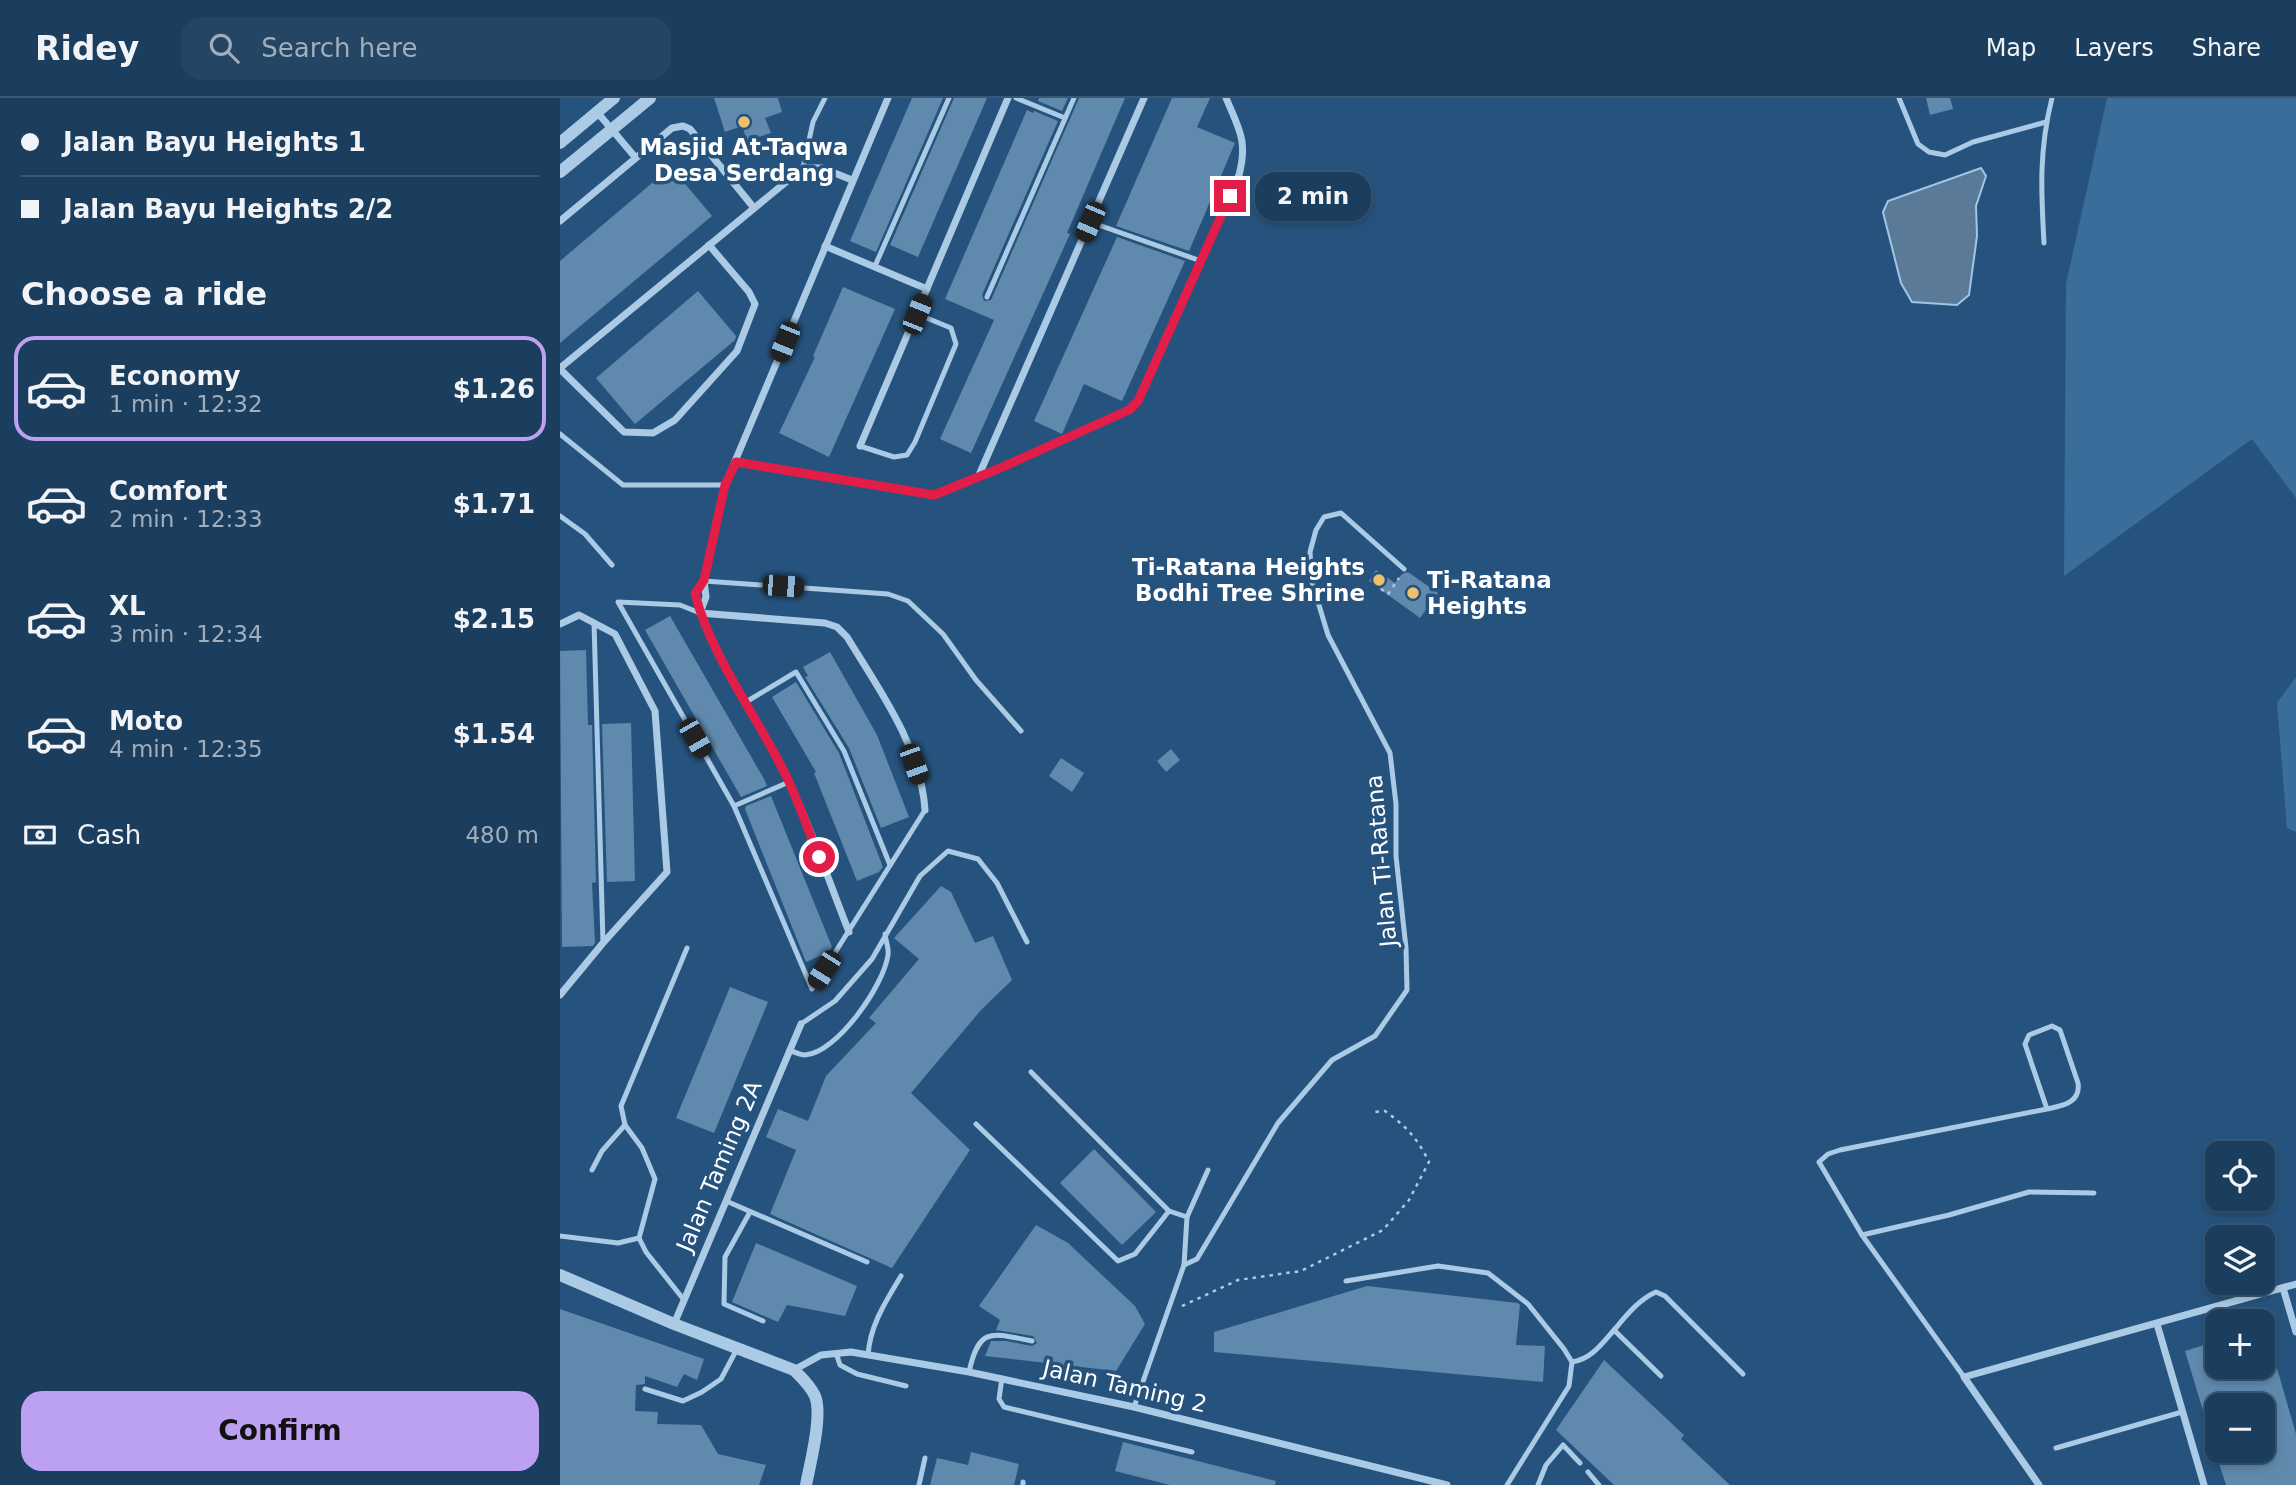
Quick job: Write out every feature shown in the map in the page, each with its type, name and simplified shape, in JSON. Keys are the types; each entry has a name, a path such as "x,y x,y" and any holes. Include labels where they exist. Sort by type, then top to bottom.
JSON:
{"street":[{"path":"560,143 614,98"},
{"path":"560,173 650,98"},
{"path":"849,932 789,782 715,646 700,613 695,594 704,580 725,485 888,98"},
{"path":"860,446 1008,98"},
{"path":"979,475 1144,98"},
{"path":"736,462 934,495 1129,410 1138,401 1240,175 1244,139 1226,98"},
{"path":"597,112 635,157"},
{"path":"560,220 672,128 683,126 690,129 754,208"},
{"path":"709,244 749,292 755,304 737,351 675,421 653,433 624,432 560,368 709,244 803,167 822,168 852,180"},
{"path":"825,246 927,289"},
{"path":"700,613 825,623 837,627 847,637 898,723 922,785 925,810"},
{"path":"560,624 579,615 615,634 654,711 667,872 560,995"},
{"name":"Jalan Taming 2A","path":"674,1324 801,1024"},
{"path":"560,1275 674,1324 794,1370 807,1383 816,1399 817,1416 807,1485"},
{"path":"2039,1485 1964,1377 2296,1284"},
{"path":"2283,1288 2296,1332"},
{"path":"2157,1324 2204,1485"},
{"name":"Jalan Taming 2","path":"794,1370 821,1355 851,1352 969,1372 1134,1407 1447,1485"}],"lane":[{"path":"803,167 813,122 825,98"},
{"path":"875,266 949,98"},
{"path":"1016,98 1065,118"},
{"path":"987,297 1074,98"},
{"path":"1899,98 1918,144 1929,152 1945,155 1973,142 2046,122"},
{"path":"2044,243 2040,175 2046,122 2052,98"},
{"path":"1090,222 1201,261"},
{"path":"860,446 894,457 907,455 920,430 956,344 951,328 917,314"},
{"path":"560,434 623,485 725,485"},
{"name":"Jalan Ti-Ratana","path":"1184,1265 1197,1259 1278,1123 1332,1060 1375,1036 1407,990 1406,948 1396,856 1396,804 1390,753 1328,635 1312,582 1310,552 1316,530 1324,517 1341,513 1404,569"},
{"path":"560,516 585,534 612,565"},
{"path":"704,580 888,594 908,601 943,634 976,680 1021,731"},
{"path":"700,613 680,606 618,602 734,806 812,989 925,810"},
{"path":"594,622 603,943"},
{"path":"746,702 796,672 844,751 890,866"},
{"path":"734,806 789,782"},
{"path":"801,1024 835,1000 872,959 920,876 948,851 978,859 997,883 1027,942"},
{"path":"789,1051 804,1055 825,1049 860,1013 882,978 889,953 885,934"},
{"path":"684,1300 646,1252 639,1238 654,1180 642,1148 625,1125 621,1106 687,948"},
{"path":"1964,1377 1862,1234 1819,1162 1823,1157 1863,1146 2047,1109 2066,1105 2076,1099 2079,1091 2060,1030 2052,1026 2029,1035 2025,1044 2047,1109"},
{"path":"1031,1072 1169,1210 1187,1217"},
{"path":"976,1124 1118,1261 1135,1254 1169,1210"},
{"path":"592,1170 602,1151 625,1125"},
{"path":"1134,1407 1184,1265 1187,1217 1208,1170"},
{"path":"1862,1234 1949,1215 2029,1192 2094,1193"},
{"path":"726,1201 867,1262"},
{"path":"750,1212 725,1256 723,1304 763,1321"},
{"path":"560,1236 618,1243 639,1238"},
{"path":"1346,1281 1438,1266 1488,1273 1528,1304 1564,1349 1572,1362 1569,1386 1507,1485"},
{"path":"868,1355 869,1338 876,1320 901,1276"},
{"path":"1572,1362 1584,1360 1596,1351 1630,1311 1656,1292 1665,1296 1743,1374"},
{"path":"1614,1330 1661,1376"},
{"path":"969,1372 977,1344 987,1336 999,1334 1032,1341"},
{"path":"645,1389 683,1401 722,1380 737,1349"},
{"path":"836,1353 840,1365 857,1374 906,1387"},
{"path":"1002,1378 999,1399 1004,1407 1192,1452"},
{"path":"2056,1448 2182,1412"},
{"path":"1538,1485 1546,1465 1563,1445 1580,1463"},
{"path":"919,1485 925,1458"},
{"path":"1588,1472 1600,1485"}],"path":[{"path":"1381,589 1388,594 1404,569"},
{"path":"1166,1311 1238,1280 1301,1271 1383,1230 1409,1200 1429,1162 1419,1142 1406,1126 1385,1111 1376,1112"}],"shaded area":[{"path":"2107,98 2296,98 2296,498 2252,439 2064,576 2066,284"},
{"path":"1981,168 1986,176 1976,206 1977,236 1969,295 1957,305 1912,302 1901,283 1883,212 1888,201"},
{"path":"2296,677 2296,832 2287,828 2277,703"}],"building":[{"name":"Masjid At-Taqwa Desa Serdang","path":"714,98 778,98 782,112 765,118 771,133 747,141 742,126 725,132"},
{"path":"912,98 943,98 876,252 850,241"},
{"path":"954,98 987,98 918,257 890,245"},
{"path":"1039,98 1068,98 1062,111 1038,101"},
{"path":"1079,98 1125,98 1067,233 1070,234 971,453 940,439 994,320 945,299 1027,110 1033,113 1034,111 1058,121 982,295 984,301 991,300"},
{"path":"1172,98 1210,98 1197,127 1235,143 1189,251 1116,226"},
{"path":"1926,98 1950,98 1953,109 1930,115"},
{"path":"671,167 712,216 560,343 560,261"},
{"path":"1117,237 1185,261 1122,401 1084,384 1062,434 1034,421"},
{"path":"843,287 895,309 829,457 779,433 815,357 813,356"},
{"path":"698,291 736,336 735,340 635,424 596,378"},
{"name":"Ti-Ratana Heights","path":"1376,570 1395,583 1402,574 1408,572 1438,593 1420,618 1369,581"},
{"path":"670,616 767,786 741,797 645,630"},
{"path":"586,650 588,725 592,725 596,882 592,883 595,943 593,946 562,947 560,651"},
{"path":"830,652 877,735 909,817 881,828 849,748 805,677 808,676 803,667"},
{"path":"796,682 839,753 883,867 879,872 857,881 814,773 816,772 772,697"},
{"path":"631,723 635,881 607,882 602,724"},
{"path":"1171,749 1180,760 1166,772 1157,761"},
{"path":"1061,758 1084,773 1072,792 1049,776"},
{"path":"771,796 832,947 829,952 806,962 745,809 746,806"},
{"path":"941,886 951,892 975,943 993,936 1012,980 981,1010 911,1093 970,1150 892,1268 770,1214 796,1150 766,1137 778,1109 808,1121 826,1076 876,1023 869,1018 919,959 894,938"},
{"path":"730,987 768,1002 714,1133 676,1118"},
{"path":"1094,1149 1156,1212 1122,1245 1060,1183"},
{"path":"1036,1225 1068,1243 1135,1306 1145,1324 1116,1371 985,1356 991,1341 1032,1346 1037,1343 1033,1336 996,1330 1000,1320 979,1306"},
{"path":"756,1243 857,1286 845,1316 787,1305 778,1322 732,1302"},
{"path":"1367,1286 1518,1303 1516,1345 1545,1346 1543,1382 1214,1352 1214,1332"},
{"path":"560,1309 704,1359 697,1380 684,1374 677,1387 645,1376 645,1384 636,1385 635,1411 658,1412 657,1424 701,1425 718,1454 766,1465 759,1485 560,1485"},
{"path":"2205,1345 2205,1379 2275,1379 2275,1361 2296,1434 2296,1485 2226,1485 2219,1463 2275,1463 2275,1393 2205,1393 2205,1417 2185,1351"},
{"path":"1604,1360 1684,1435 1681,1439 1730,1485 1614,1485 1556,1430"},
{"path":"1123,1442 1276,1481 1275,1485 1170,1485 1115,1471"},
{"path":"971,1452 1019,1464 1014,1485 930,1485 937,1458 968,1465"}],"place":[{"name":"Masjid At-Taqwa Desa Serdang","path":"744,122"},
{"name":"Ti-Ratana Heights Bodhi Tree Shrine","path":"1379,580"},
{"name":"Ti-Ratana Heights","path":"1413,593"}],"route":[{"path":"819,857 789,782 715,646 700,613 695,594 704,580 725,485 736,462 934,495 1129,410 1138,401 1230,196"}]}
